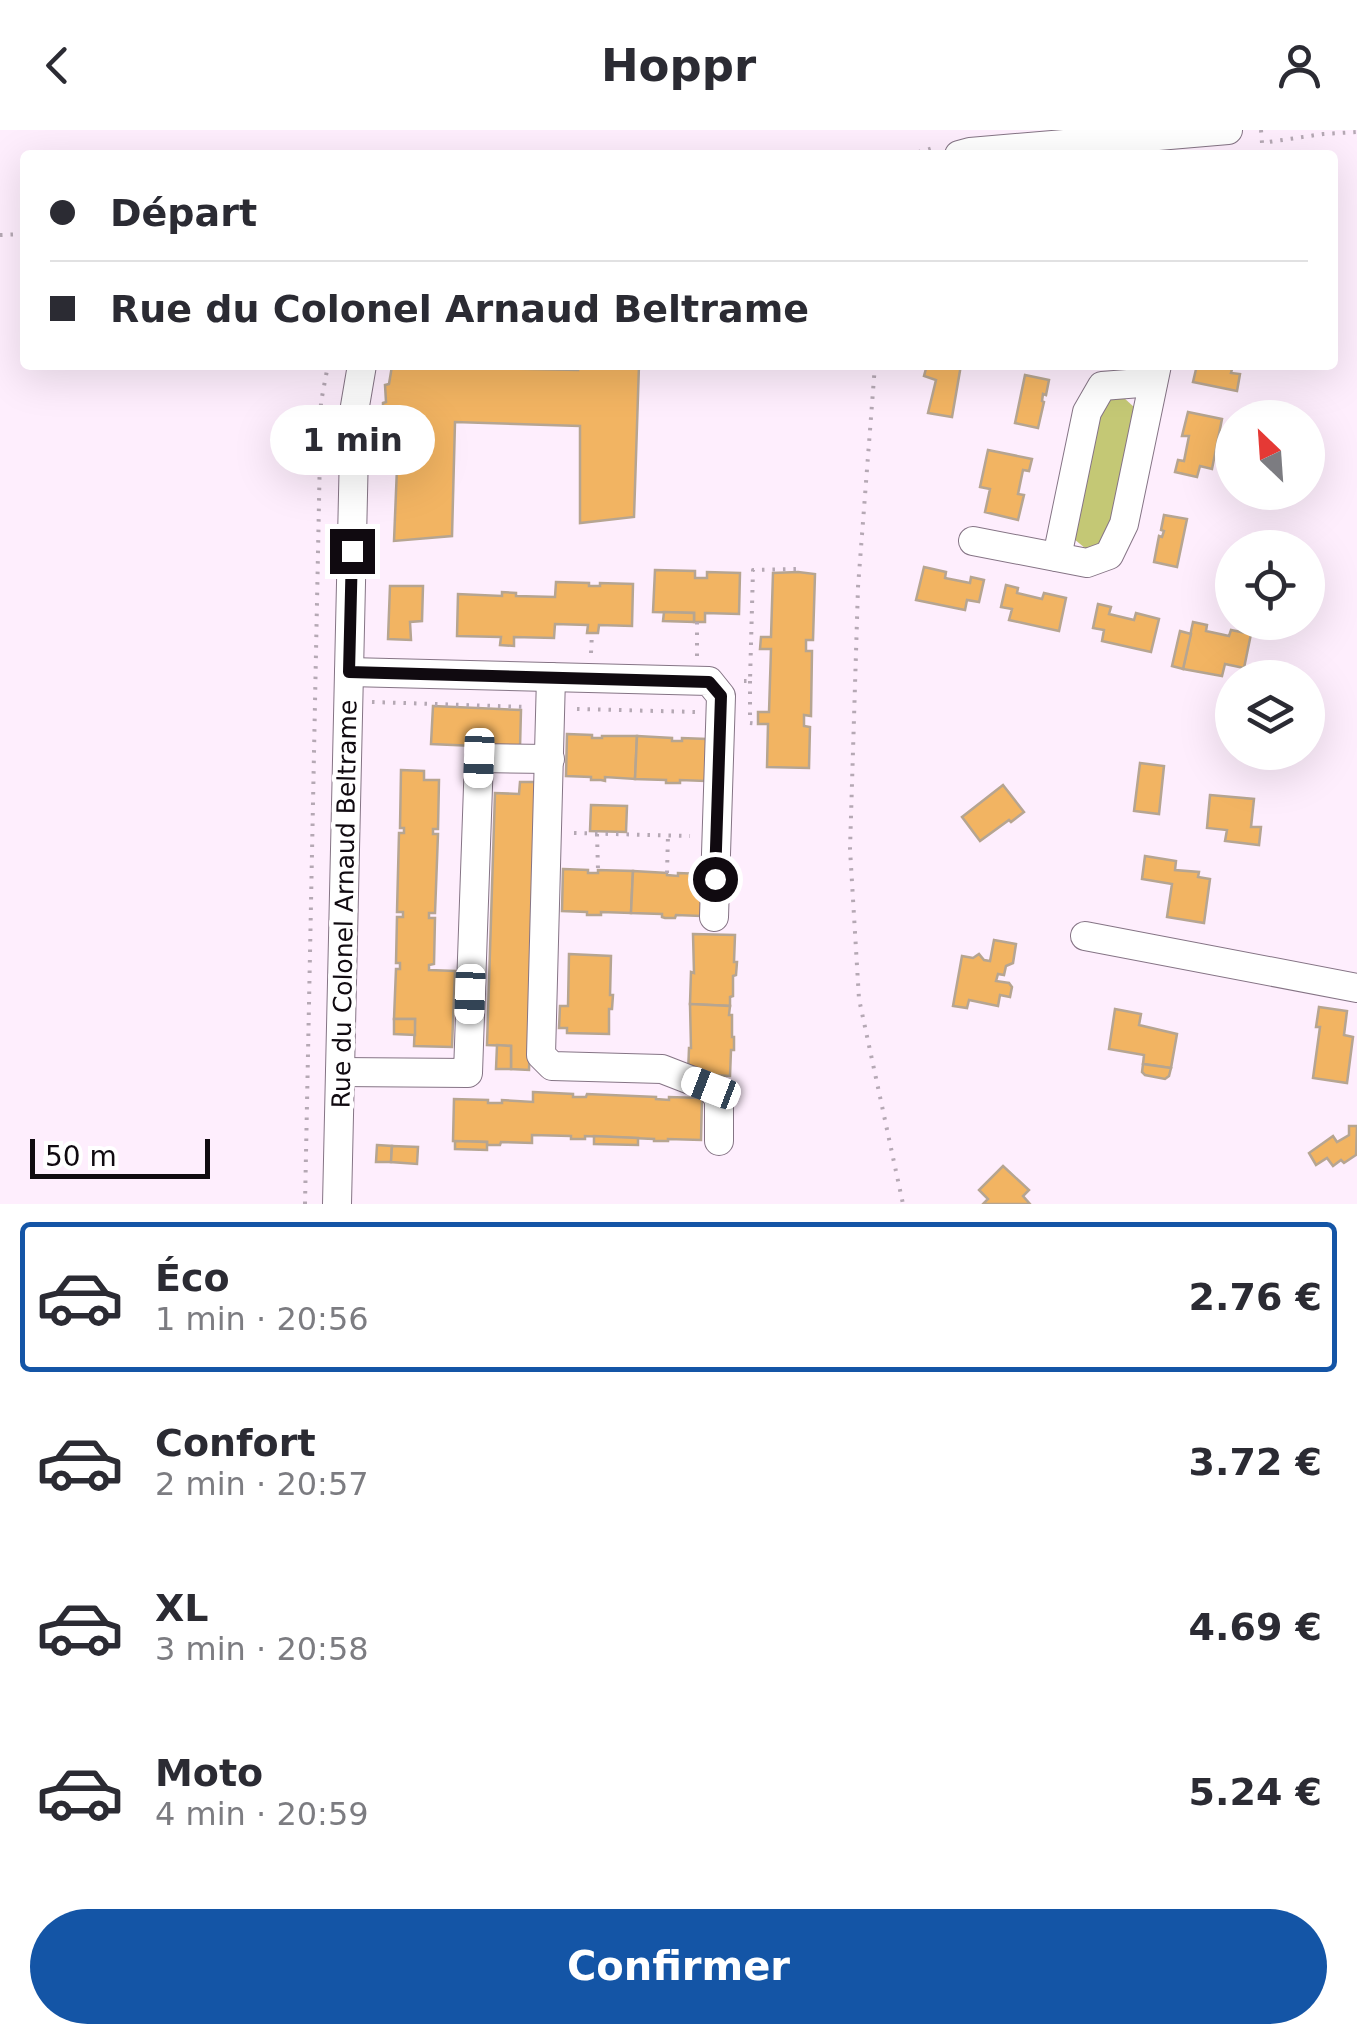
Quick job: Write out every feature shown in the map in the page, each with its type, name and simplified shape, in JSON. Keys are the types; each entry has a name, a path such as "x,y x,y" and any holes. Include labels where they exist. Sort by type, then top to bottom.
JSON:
{"street":[{"path":"988,150 1121,135 1228,130"},
{"name":"Rue du Colonel Arnaud Beltrame","path":"337,1204 355,406 361,370"},
{"path":"973,542 1087,563 1109,555 1124,524 1155,374 1102,386 1087,412 1057,557"},
{"path":"349,672 703,681 721,696 714,917"},
{"path":"550,678 541,1054 552,1066 662,1069 711,1088 719,1099 719,1141"},
{"path":"340,1072 468,1073 479,758 550,759"},
{"path":"1085,936 1357,988"}],"path":[{"path":"1261,130 1262,144 1357,132"},
{"path":"306,1204 321,402 327,370"},
{"path":"875,370 858,587 850,849 859,999 903,1204"},
{"path":"758,724 750,722 753,570 798,572"},
{"path":"697,622 703,681 750,681"},
{"path":"372,702 708,713"},
{"path":"560,833 706,836"},
{"path":"598,834 598,870"},
{"path":"668,835 668,872"}],"green space":[{"path":"1123,397 1135,408 1109,543 1101,548 1085,548 1074,539 1101,411 1110,398"}],"building":[{"path":"391,370 639,370 634,517 580,523 580,426 455,422 452,536 394,541 399,419 383,420 385,385 389,384"},
{"path":"926,370 960,370 952,417 928,413 936,380 924,376"},
{"path":"1196,370 1232,370 1231,373 1240,374 1237,391 1193,382"},
{"path":"1025,375 1049,380 1038,428 1015,423"},
{"path":"1188,412 1215,418 1212,469 1200,466 1197,477 1175,472 1178,460 1184,461 1189,436 1182,436"},
{"path":"988,450 1032,459 1029,471 1023,470 1018,494 1024,495 1018,520 985,512 990,489 980,487"},
{"path":"1164,515 1187,519 1177,567 1154,562 1159,536 1164,531"},
{"path":"924,567 946,572 945,578 970,583 971,577 984,580 979,602 967,600 965,610 916,600"},
{"path":"655,570 695,571 695,578 707,578 707,572 740,573 739,614 705,613 705,622 694,622 694,613 653,612"},
{"path":"773,573 815,574 813,640 806,640 806,651 812,651 811,716 804,715 804,726 810,727 809,768 767,767 768,724 758,724 758,712 769,712 771,649 760,649 761,637 771,637"},
{"path":"556,582 589,586 633,584 632,626 599,625 598,633 587,633 588,625 555,624 554,638 514,637 514,646 500,645 501,637 457,636 458,594 502,596 502,592 555,597"},
{"path":"1006,585 1018,588 1017,593 1042,599 1044,593 1066,598 1059,631 1009,620 1012,609 1001,607"},
{"path":"390,586 423,586 422,621 410,622 411,640 388,639"},
{"path":"1098,604 1111,607 1109,614 1134,620 1136,613 1159,619 1151,652 1102,641 1104,630 1093,628"},
{"path":"664,612 694,613 694,622 663,621"},
{"path":"1193,622 1207,625 1206,631 1215,633 1215,640 1250,640 1246,660 1215,660 1215,675 1183,669"},
{"path":"1180,631 1191,634 1183,669 1172,666"},
{"path":"433,706 521,710 520,748 431,744"},
{"path":"567,734 592,738 637,736 635,779 605,777 605,781 566,776"},
{"path":"637,736 672,741 707,739 705,781 666,783 635,779"},
{"path":"1140,763 1164,766 1159,814 1134,811"},
{"path":"401,770 424,771 424,780 439,780 438,829 433,829 433,834 438,834 435,913 429,913 429,918 435,918 434,964 429,965 429,970 455,971 452,1047 414,1046 415,1019 394,1019 396,969 400,969 400,963 396,963 397,917 403,917 403,912 397,912 399,833 404,833 404,828 400,828"},
{"path":"520,782 538,782 529,1070 511,1069 511,1046 487,1045 495,793 519,794"},
{"path":"1003,785 1024,812 980,841 962,817"},
{"path":"1210,795 1254,799 1251,827 1261,827 1259,845 1225,841 1227,830 1207,828"},
{"path":"591,805 627,806 626,832 590,831"},
{"path":"1145,856 1176,861 1175,870 1199,872 1198,877 1210,879 1204,923 1167,917 1172,884 1142,879"},
{"path":"563,869 588,873 633,871 631,913 587,915 562,911"},
{"path":"633,871 678,876 703,874 701,916 665,918 662,914 631,913"},
{"path":"693,934 735,935 737,962 730,1006 690,1004"},
{"path":"994,940 1016,944 1013,963 1006,966 1004,975 998,974 996,981 1009,983 1010,997 1000,995 998,1006 969,1000 967,1008 953,1006 962,956 973,958 979,954 990,961"},
{"path":"569,954 611,956 609,1034 567,1033 567,1028 559,1028 560,1006 568,1006"},
{"path":"690,1004 730,1006 734,1050 730,1076 688,1074"},
{"path":"1319,1007 1347,1011 1344,1035 1353,1037 1347,1083 1313,1078"},
{"path":"1115,1009 1141,1014 1139,1025 1177,1034 1171,1068 1143,1064 1144,1055 1109,1049"},
{"path":"394,1019 415,1019 415,1035 394,1034"},
{"path":"497,1045 511,1046 511,1069 496,1069"},
{"path":"1143,1064 1171,1068 1169,1076 1165,1079 1145,1075"},
{"path":"533,1092 573,1097 587,1094 669,1100 702,1098 701,1140 532,1135 532,1143 487,1145 453,1141 454,1099 533,1102"},
{"path":"1349,1126 1357,1126 1356,1155 1333,1166 1327,1158 1316,1165 1309,1153 1333,1136 1337,1142 1349,1135"},
{"path":"594,1136 638,1138 638,1145 594,1144"},
{"path":"455,1141 487,1142 487,1150 455,1149"},
{"path":"377,1145 392,1146 391,1162 376,1162"},
{"path":"392,1146 418,1147 417,1164 391,1162"},
{"path":"1003,1166 1029,1190 1023,1196 1030,1204 983,1204 988,1199 979,1190"}],"route":[{"path":"352,551 349,672 709,682 721,696 715,879"}]}
